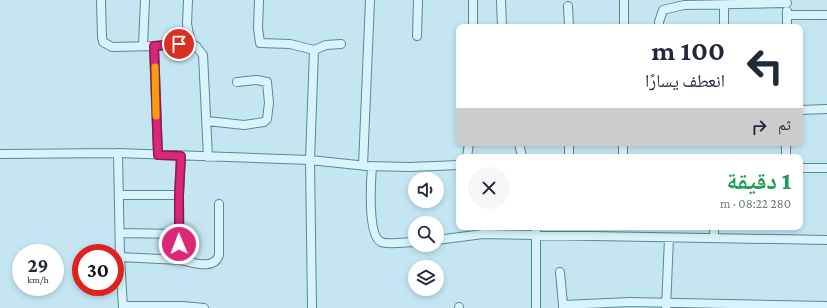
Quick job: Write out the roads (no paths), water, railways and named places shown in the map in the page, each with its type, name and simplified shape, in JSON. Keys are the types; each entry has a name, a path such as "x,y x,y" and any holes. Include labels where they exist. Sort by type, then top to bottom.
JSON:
{"street":[{"path":"101,0 103,42 112,47 191,44 196,46 203,55 208,157"},
{"path":"143,45 145,0"},
{"path":"188,0 187,24 191,44"},
{"path":"259,0 258,28 260,42 290,44 314,50 326,45 341,44"},
{"path":"370,0 367,166 374,234 377,240 382,243 408,242"},
{"path":"417,36 418,0"},
{"path":"472,0 473,24"},
{"path":"501,0 502,24"},
{"path":"624,0 624,24"},
{"path":"658,24 663,10 684,6 787,1 786,24"},
{"path":"724,5 724,24"},
{"path":"568,6 569,24"},
{"path":"787,15 827,15"},
{"path":"154,46 158,155"},
{"path":"312,308 310,160 314,50"},
{"path":"207,121 254,125 264,122 267,119 269,102 267,82 258,80 237,82"},
{"path":"803,110 827,109"},
{"path":"0,154 118,153 310,160 367,166 410,168 456,165"},
{"path":"118,153 120,244"},
{"path":"180,260 179,195 181,156"},
{"path":"803,168 827,168"},
{"path":"118,195 179,195"},
{"path":"124,257 180,260 202,264 214,264 219,255 219,204"},
{"path":"714,230 714,237"},
{"path":"444,239 483,234 536,231 668,238 714,237 827,240"},
{"path":"536,231 536,308"},
{"path":"120,233 179,234"},
{"path":"666,305 668,238"},
{"path":"560,272 563,306 827,306"},
{"path":"122,296 123,307 183,306 204,308"}]}
